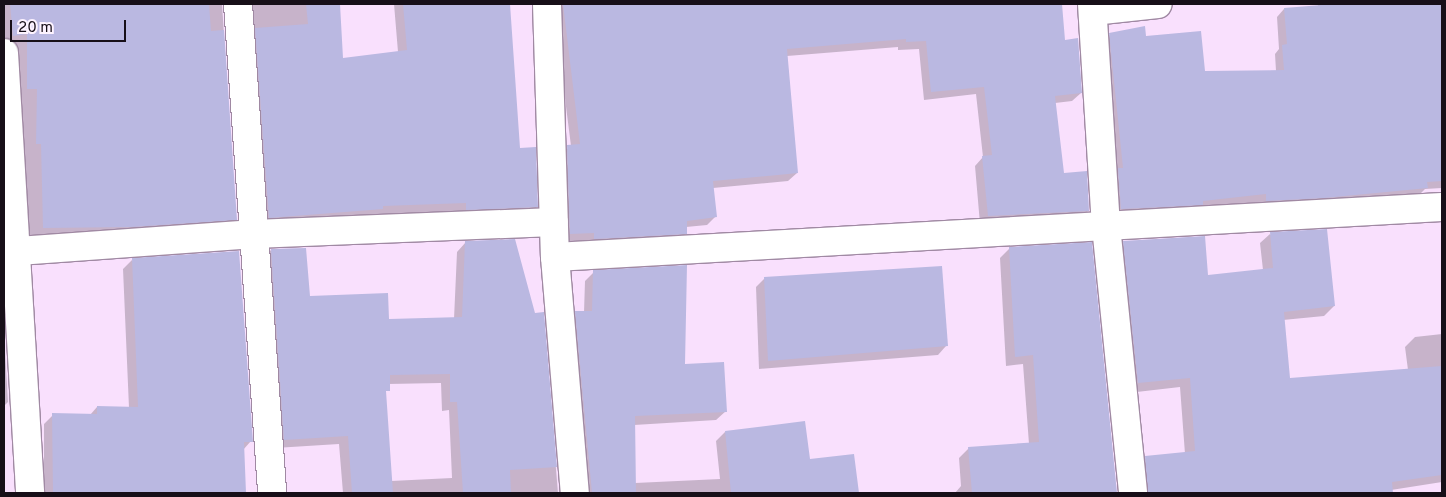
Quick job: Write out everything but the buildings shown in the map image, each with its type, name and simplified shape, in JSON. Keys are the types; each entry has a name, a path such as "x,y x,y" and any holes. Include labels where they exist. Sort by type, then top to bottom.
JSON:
{"street":[{"path":"238,4 272,493"},
{"path":"547,4 555,257 576,493"},
{"path":"1133,493 1106,226 1093,7 1158,4"},
{"path":"4,53 9,252 30,493"},
{"path":"555,257 1442,207"},
{"path":"9,252 254,234 554,222"}]}
